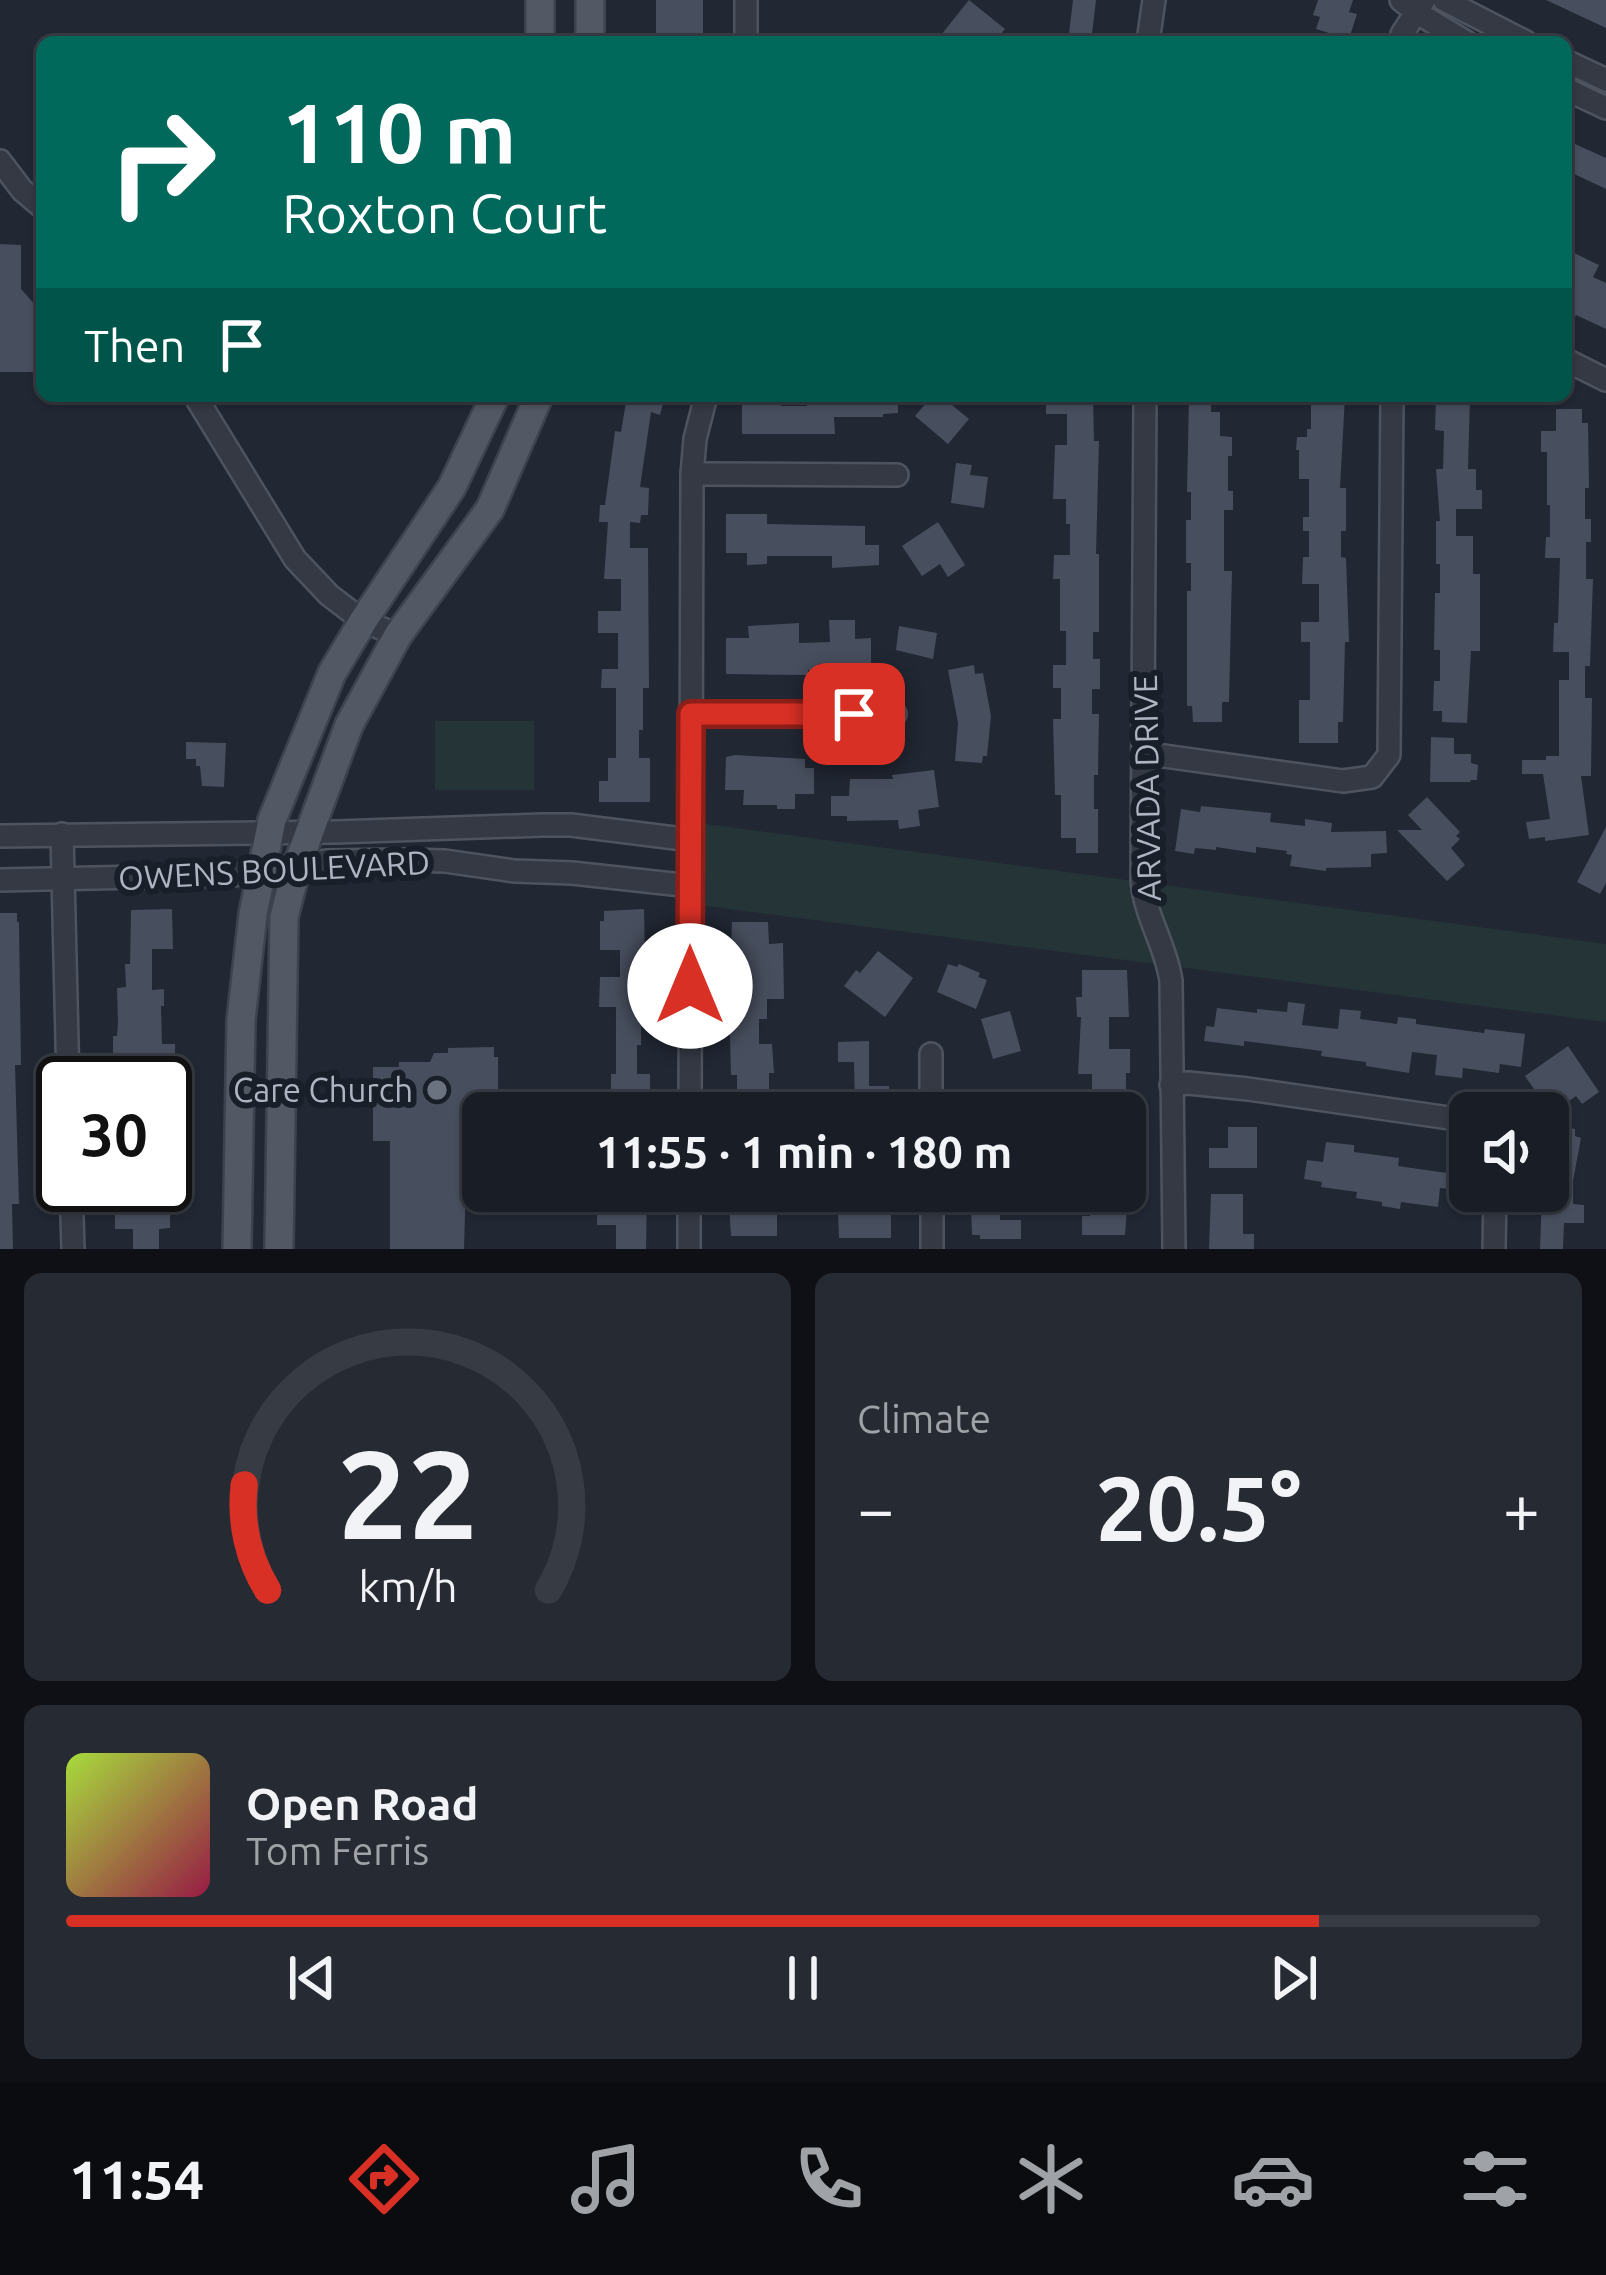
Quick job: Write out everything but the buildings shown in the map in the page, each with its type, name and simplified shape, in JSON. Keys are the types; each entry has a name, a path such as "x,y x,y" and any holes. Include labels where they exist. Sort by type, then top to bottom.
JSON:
{"main road":[{"path":"540,0 540,36"},
{"path":"590,0 590,36"},
{"path":"237,1249 241,1021 268,833 332,673 452,487 492,402"},
{"path":"279,1249 284,917 297,866 349,725 398,635 490,508 536,402"}],"street":[{"path":"746,0 746,36"},
{"path":"1149,36 1154,0"},
{"path":"1444,0 1514,36"},
{"path":"1402,36 1414,4 1458,36"},
{"path":"1572,64 1606,80"},
{"path":"1572,92 1606,108"},
{"path":"0,161 36,202"},
{"path":"1572,363 1606,380"},
{"path":"200,402 295,559 329,595 363,621 398,635"},
{"path":"690,1092 692,474 704,402"},
{"name":"ARVADA DRIVE","path":"1145,402 1143,893 1171,981 1174,1249"},
{"path":"1143,753 1343,782 1372,777 1389,754 1392,402"},
{"path":"692,474 897,475"},
{"path":"691,714 895,714"},
{"name":"OWENS BOULEVARD","path":"0,836 571,825 691,840"},
{"path":"62,834 67,1056"},
{"name":"OWENS BOULEVARD","path":"0,880 260,872 326,861 445,861 691,886"},
{"path":"931,1054 931,1092"},
{"path":"1172,1085 1248,1089 1449,1118"},
{"path":"72,1212 73,1249"},
{"path":"689,1212 689,1249"},
{"path":"932,1212 932,1249"},
{"path":"1494,1249 1495,1212"}],"shaded area":[{"path":"435,721 534,721 534,790 435,790"},
{"path":"699,823 1606,944 1606,1022 698,905"}],"place":[{"name":"Care Church","path":"437,1090"}],"route":[{"path":"690,986 691,714 854,714"}]}
